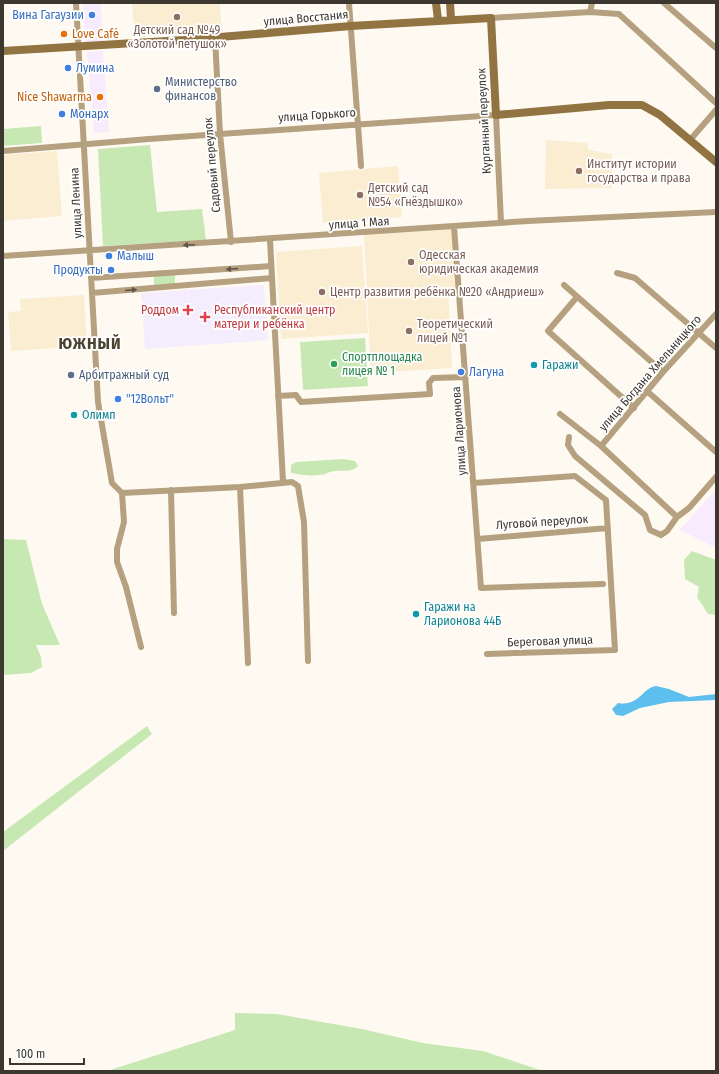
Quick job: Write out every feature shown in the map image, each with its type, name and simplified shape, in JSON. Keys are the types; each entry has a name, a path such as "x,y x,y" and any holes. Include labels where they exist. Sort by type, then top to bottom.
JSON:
{"street":[{"name":"улица Ленина","path":"76,3 98,402 112,483 122,493"},
{"path":"349,3 361,166"},
{"path":"436,3 438,20"},
{"path":"450,3 451,19"},
{"path":"590,12 592,3"},
{"path":"664,3 716,48"},
{"name":"улица Восстания","path":"3,51 215,38 451,19 590,12 619,14 716,103"},
{"name":"Курганный переулок","path":"491,18 501,223"},
{"name":"Садовый переулок","path":"215,38 220,134 231,242"},
{"name":"улица Горького","path":"3,151 633,104 642,105 660,115 690,140"},
{"path":"716,110 690,140 716,162"},
{"name":"улица 1 Мая","path":"3,256 270,240 501,223 716,212"},
{"name":"улица Ларионова","path":"454,227 481,588 603,584"},
{"path":"270,240 283,482"},
{"path":"91,278 271,266"},
{"path":"617,273 635,278 716,348"},
{"path":"92,293 272,278"},
{"path":"564,285 663,372"},
{"path":"577,297 548,331 634,408"},
{"name":"улица Богдана Хмельницкого","path":"601,446 648,392 663,372 716,314"},
{"name":"улица Ларионова","path":"278,396 296,395 301,402 430,394 429,383 433,378 466,377"},
{"path":"648,392 716,452"},
{"path":"560,414 601,446 677,517"},
{"path":"569,437 568,445 575,456 645,514 650,530 661,535 667,532 677,517 689,508 716,477"},
{"name":"улица Ларионова","path":"474,483 575,476 606,500 615,650"},
{"path":"142,647 126,587 117,562 117,549 124,522 122,493 240,487 292,482 298,486 301,496 304,522 308,661"},
{"path":"240,487 248,663"},
{"path":"171,490 174,613"},
{"name":"Луговой переулок","path":"478,538 608,528"},
{"name":"Береговая улица","path":"487,654 615,650"}],"shaded area":[{"path":"83,3 101,3 103,42 85,42"},
{"name":"Детский сад №49 «Золотой петушок»","path":"132,3 220,3 222,31 135,37"},
{"path":"103,51 109,132 94,133 87,52"},
{"name":"Институт истории государства и права","path":"546,140 587,143 589,150 612,154 612,188 545,189"},
{"path":"57,151 62,216 3,221 3,155"},
{"name":"Детский сад №54 «Гнёздышко»","path":"398,166 402,217 323,223 319,173"},
{"path":"454,227 459,288 448,289 452,368 371,373 364,233"},
{"name":"Центр развития ребёнка №20 «Андриеш»","path":"362,246 368,333 281,339 276,252"},
{"name":"Республиканский центр матери и ребёнка","path":"264,285 268,340 145,349 141,293"},
{"path":"84,295 87,346 11,351 8,312 21,311 20,299"},
{"path":"716,489 716,548 680,530"}],"green space":[{"path":"41,126 42,143 3,146 3,129"},
{"path":"150,145 157,212 202,209 206,240 103,246 98,149"},
{"path":"175,274 175,284 154,285 154,276"},
{"name":"Спортплощадка лицея № 1","path":"365,338 368,386 303,390 300,342"},
{"path":"343,459 355,461 358,466 350,470 333,471 321,475 291,473 291,465 296,462"},
{"path":"3,539 26,540 42,604 60,645 36,645 41,657 42,667 31,673 3,675"},
{"path":"692,551 716,560 716,615 708,614 697,597 699,587 685,579 684,560"},
{"path":"147,726 152,734 3,851 3,832"},
{"path":"235,1013 277,1014 362,1029 423,1043 483,1051 543,1071 107,1071 235,1030"}],"water":[{"path":"656,686 669,689 689,697 716,694 716,700 669,702 640,708 623,716 616,715 612,709 618,703 625,704 636,700 651,687"}],"place":[{"name":"Вина Гагаузии","path":"92,15"},
{"name":"Детский сад №49 «Золотой петушок»","path":"177,17"},
{"name":"Love Сafé","path":"64,34"},
{"name":"Лумина","path":"68,68"},
{"name":"Министерство финансов","path":"157,89"},
{"name":"Nice Shawarma","path":"100,97"},
{"name":"Монарх","path":"62,114"},
{"name":"Институт истории государства и права","path":"579,171"},
{"name":"Детский сад №54 «Гнёздышко»","path":"360,195"},
{"name":"Малыш","path":"109,256"},
{"name":"Одесская юридическая академия","path":"411,262"},
{"name":"Продукты","path":"111,270"},
{"name":"Центр развития ребёнка №20 «Андриеш»","path":"322,292"},
{"name":"Роддом","path":"188,310"},
{"name":"Республиканский центр матери и ребёнка","path":"205,317"},
{"name":"Теоретический лицей №1","path":"409,331"},
{"name":"Спортплощадка лицея № 1","path":"334,364"},
{"name":"Гаражи","path":"534,365"},
{"name":"Лагуна","path":"461,372"},
{"name":"Арбитражный суд","path":"71,375"},
{"name":"\"12Вольт\"","path":"118,399"},
{"name":"Олимп","path":"74,415"},
{"name":"Гаражи на Ларионова 44Б","path":"416,614"}],"district":[{"name":"ЮЖНЫЙ","path":"90,343"}]}
